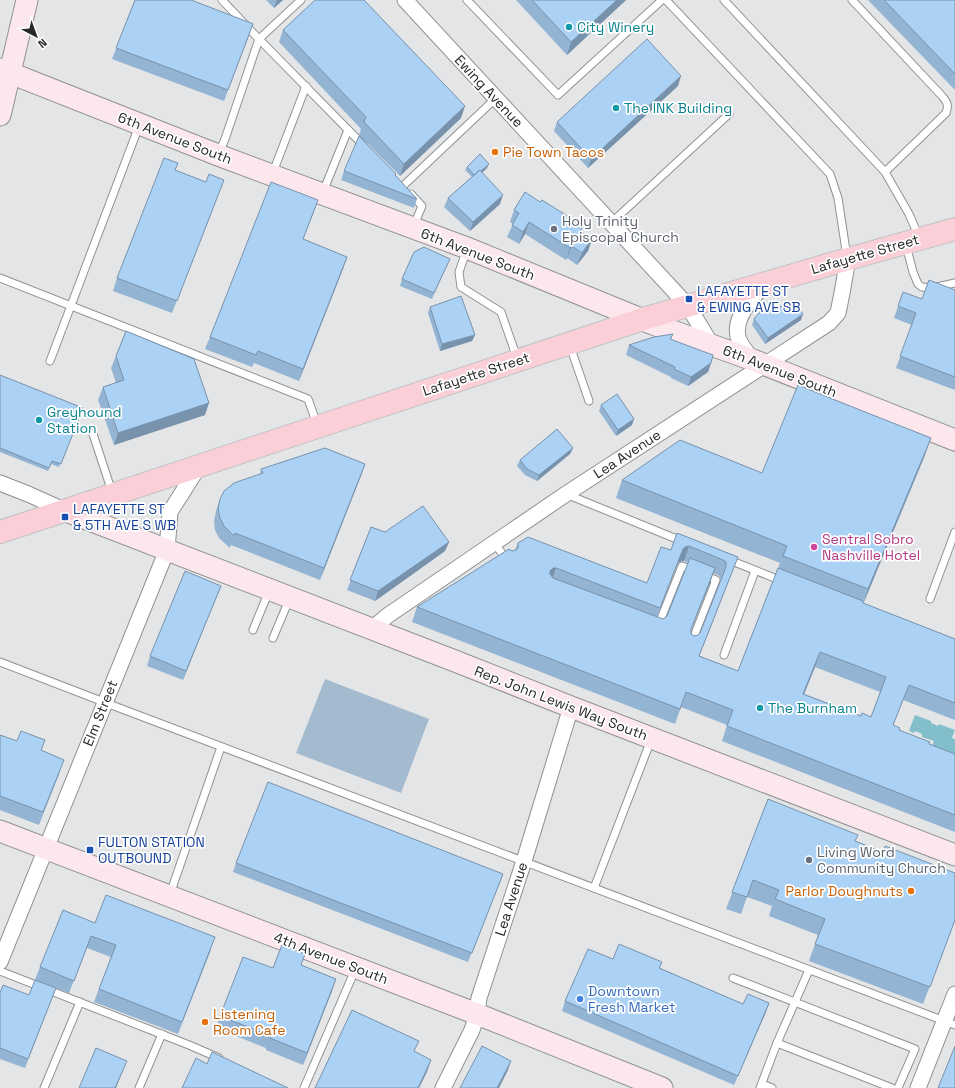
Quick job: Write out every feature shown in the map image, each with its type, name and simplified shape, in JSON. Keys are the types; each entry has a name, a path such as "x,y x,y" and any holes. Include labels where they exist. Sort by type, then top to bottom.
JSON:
{"main road":[{"name":"Lafayette Street","path":"0,532 643,319 955,229"}],"street":[{"path":"0,115 5,71 27,0"},
{"name":"Ewing Avenue","path":"405,0 688,306 711,344"},
{"name":"6th Avenue South","path":"5,71 218,155 467,248 653,324 758,362 955,440"},
{"name":"Lea Avenue","path":"372,629 387,616 758,362 829,323 838,312 848,259"},
{"path":"758,362 744,350 738,339 737,323 742,313 765,283"},
{"name":"Elm Street","path":"0,962 167,550 170,512 198,466"},
{"path":"0,483 66,510"},
{"name":"Rep. John Lewis Way South","path":"66,510 955,855"},
{"name":"Lea Avenue","path":"443,1088 472,1030 477,1014 479,998 524,861 571,707"},
{"name":"4th Avenue South","path":"0,831 477,1014 660,1088"},
{"path":"918,1088 950,1023 955,994"}],"lane":[{"path":"222,0 370,152"},
{"path":"218,155 225,139 259,39 301,0"},
{"path":"467,0 558,95 662,0"},
{"path":"666,0 830,174 838,198 848,259"},
{"path":"724,0 885,172 909,214 913,241 913,272 918,284 922,287 932,288 955,282"},
{"path":"852,0 942,96 946,101 948,108 946,113 885,172"},
{"path":"272,175 306,86"},
{"path":"403,186 496,98"},
{"path":"611,223 729,114"},
{"path":"50,361 140,124"},
{"path":"322,194 348,130"},
{"path":"397,180 422,206 412,228"},
{"path":"467,248 459,272 461,287 501,312 518,360"},
{"path":"0,278 308,399 318,426"},
{"path":"569,343 590,401"},
{"path":"93,434 112,494"},
{"path":"566,494 689,544"},
{"path":"930,598 955,532"},
{"path":"494,543 508,561"},
{"path":"719,556 792,585"},
{"path":"650,626 657,629 682,566 716,580 690,646"},
{"path":"724,655 755,571"},
{"path":"253,630 270,589"},
{"path":"273,638 290,598"},
{"path":"0,662 104,703 950,1023"},
{"path":"594,888 652,738"},
{"path":"169,896 221,747"},
{"path":"304,1088 356,968"},
{"path":"772,1088 761,1086 777,1043 809,970"},
{"path":"0,971 162,1034 223,1060"},
{"path":"733,978 915,1049 898,1088"},
{"path":"44,1088 80,1002"},
{"path":"139,1088 162,1034"},
{"path":"777,1043 892,1088"}],"shaded area":[{"path":"325,679 429,719 401,793 296,753"},
{"path":"915,715 931,721 931,723 938,726 939,724 955,730 952,738 955,739 955,755 932,746 934,741 922,737 922,734 915,731 914,733 909,731"}],"building":[{"path":"135,0 191,0 253,24 228,90 116,48"},
{"path":"315,0 364,0 465,106 404,164 364,122 366,117 283,30"},
{"path":"532,0 617,0 571,42"},
{"path":"884,0 955,0 955,74"},
{"name":"The INK Building","path":"647,39 681,76 591,159 557,122"},
{"path":"359,136 396,174 395,175 417,199 344,171"},
{"path":"480,154 489,164 474,175 467,167"},
{"path":"164,158 178,163 175,170 206,182 209,174 224,180 177,301 117,278"},
{"path":"480,170 503,195 473,222 448,198"},
{"path":"271,182 318,200 303,239 347,257 303,369 258,351 256,355 210,337"},
{"path":"525,192 540,202 542,200 583,226 580,231 592,239 582,253 572,246 570,248 529,222 523,232 512,225 519,213 514,210"},
{"path":"424,247 450,259 434,293 402,279 414,252"},
{"path":"929,280 955,290 955,377 900,356 916,313 898,306 903,292 922,299"},
{"path":"461,296 475,335 442,344 430,307"},
{"path":"794,302 803,314 768,338 754,319 759,313 783,306 787,307"},
{"path":"126,331 194,359 209,403 118,433 103,387 124,380 116,356"},
{"path":"673,334 670,339 713,355 711,363 691,377 674,369 675,367 629,345 654,337"},
{"name":"Greyhound Station","path":"0,375 83,408 61,464 52,461 49,468 0,448"},
{"name":"Sentral Sobro Nashville Hotel","path":"798,385 931,438 868,589 783,556 787,546 622,480 680,440 762,473"},
{"path":"617,394 634,419 618,430 601,405"},
{"path":"557,429 573,448 539,475 527,469 520,460"},
{"path":"325,448 365,464 324,568 235,533 234,536 224,526 218,509 220,499 224,491 234,483 263,473 261,469"},
{"path":"423,506 449,542 378,591 350,580 371,527 385,532"},
{"path":"677,533 738,557 699,656 738,671 778,568 955,639 955,703 909,685 893,725 900,728 899,730 955,754 955,815 727,726 733,710 686,692 680,709 417,607 509,549 512,551 516,550 518,548 518,543 528,537 647,583 661,547 671,550","holes":["689,546 726,562 726,567 700,633 694,636 691,634 691,629 715,568 690,558 667,616 663,619 553,578 550,574 550,571 553,568 556,568 660,608 683,549","820,652 886,677 871,717 862,713 861,716 803,694"]},
{"path":"185,571 221,586 186,671 150,656"},
{"path":"21,731 45,740 41,750 64,760 43,812 0,796 0,735 17,741"},
{"path":"268,782 503,874 472,953 236,863"},
{"path":"768,799 858,835 855,841 883,852 885,846 955,873 955,920 930,987 815,944 825,919 775,899 779,890 753,880 747,897 732,892"},
{"path":"106,895 215,937 182,1022 99,989 116,945 91,936 74,981 40,967 63,910 95,923"},
{"path":"619,944 662,962 659,968 743,1004 748,994 769,1003 738,1076 565,1001 588,949 613,959"},
{"path":"282,945 305,954 301,965 336,979 307,1053 270,1038 271,1036 220,1016 243,957 273,968"},
{"path":"35,980 56,988 28,1059 0,1048 0,993 3,985 29,995"},
{"path":"352,1010 419,1041 414,1051 431,1060 418,1088 315,1088"},
{"path":"482,1046 511,1061 497,1088 460,1088"},
{"path":"955,1046 955,1088 938,1088"},
{"path":"96,1048 127,1061 115,1088 79,1088"},
{"path":"212,1052 288,1088 182,1088 196,1058 207,1064"}],"place":[{"name":"City Winery","path":"569,27"},
{"name":"The INK Building","path":"616,108"},
{"name":"Pie Town Tacos","path":"495,152"},
{"name":"Holy Trinity Episcopal Church","path":"554,229"},
{"name":"LAFAYETTE ST & EWING AVE SB","path":"689,299"},
{"name":"Greyhound Station","path":"39,420"},
{"name":"LAFAYETTE ST & 5TH AVE S WB","path":"65,517"},
{"name":"Sentral Sobro Nashville Hotel","path":"814,547"},
{"name":"The Burnham","path":"760,708"},
{"name":"FULTON STATION OUTBOUND","path":"90,850"},
{"name":"Living Word Community Church","path":"809,860"},
{"name":"Parlor Doughnuts","path":"911,891"},
{"name":"Downtown Fresh Market","path":"580,999"},
{"name":"Listening Room Cafe","path":"205,1022"}]}
